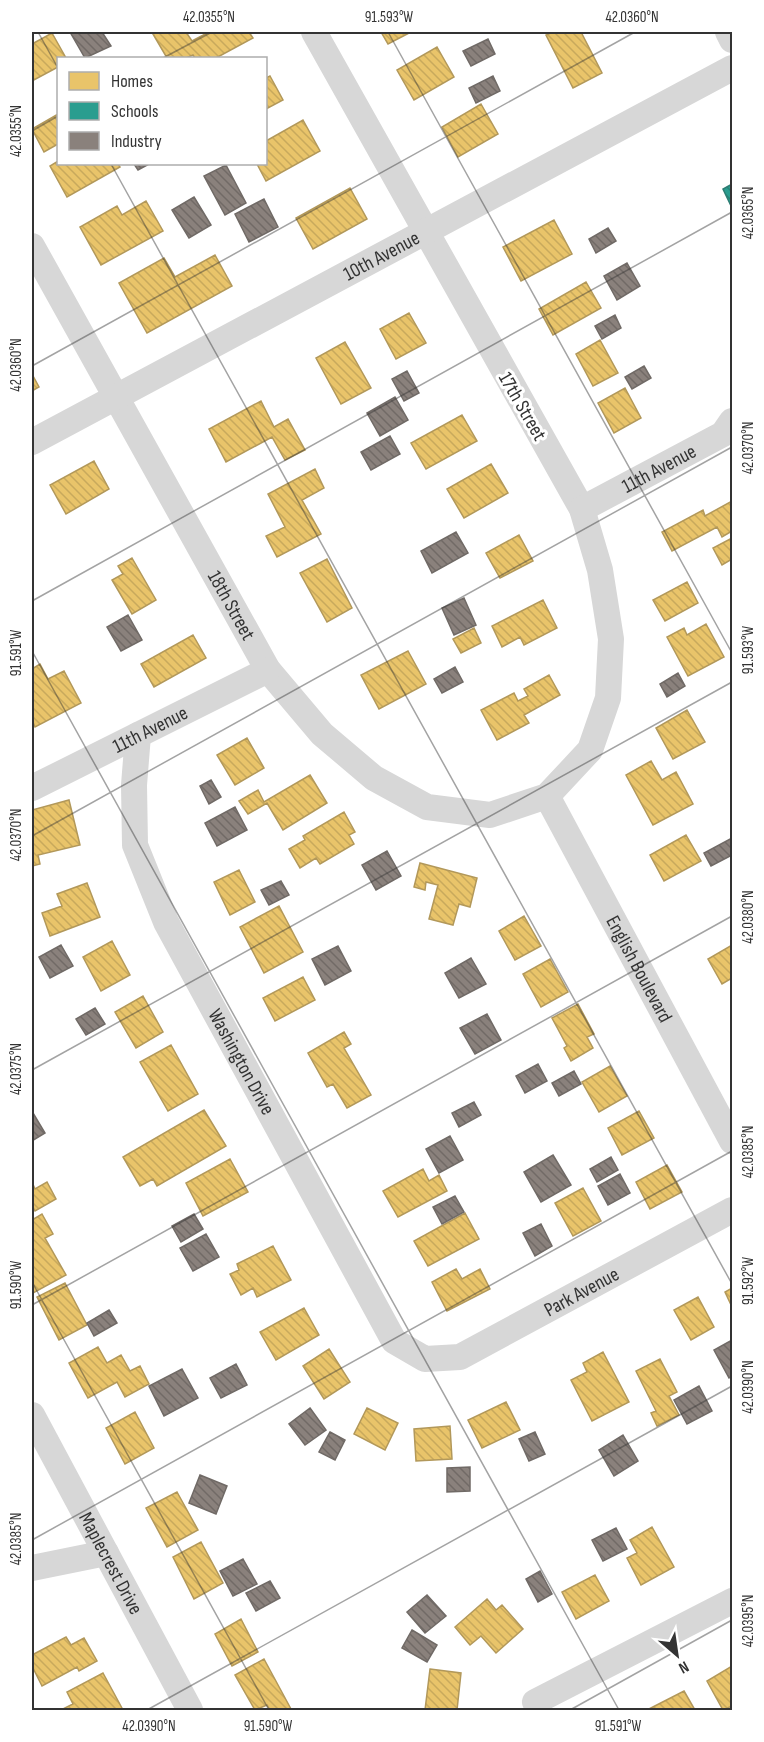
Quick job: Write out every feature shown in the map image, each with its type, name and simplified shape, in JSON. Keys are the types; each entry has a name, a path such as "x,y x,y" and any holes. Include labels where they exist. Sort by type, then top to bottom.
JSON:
{"street":[{"name":"17th Street","path":"314,32 582,508 600,570 610,639 608,698 590,750 547,796"},
{"path":"728,32 732,40"},
{"name":"10th Avenue","path":"32,442 732,68"},
{"name":"18th Street","path":"32,246 268,670 322,734 374,778 427,807 490,815 547,796"},
{"name":"11th Avenue","path":"582,508 729,432"},
{"name":"11th Avenue","path":"32,788 268,670"},
{"name":"Washington Drive","path":"138,735 134,785 135,845 166,922 394,1341 426,1359"},
{"name":"English Boulevard","path":"547,796 732,1141"},
{"name":"Park Avenue","path":"426,1359 460,1357 732,1210"},
{"name":"Maplecrest Drive","path":"32,1414 190,1710"},
{"path":"32,1568 106,1553"},
{"path":"539,1710 535,1702 732,1601"}],"building: Homes":[{"path":"186,32 192,41 209,32 249,32 253,38 218,57 194,57 193,55 166,57 153,34"},
{"path":"381,32 411,32 388,44"},
{"path":"553,32 581,32 602,73 573,88 546,35"},
{"path":"52,33 65,57 57,57 57,68 32,81 32,44"},
{"path":"437,47 454,77 414,100 397,70"},
{"path":"270,76 283,100 267,108 267,78"},
{"path":"481,104 498,134 458,157 442,127"},
{"path":"57,115 57,145 44,152 32,129"},
{"path":"303,120 320,151 266,181 258,165 267,165 267,140"},
{"path":"57,162 57,165 119,165 120,167 67,197 50,166"},
{"path":"350,188 367,219 313,249 296,218"},
{"path":"146,201 163,231 101,265 80,227 117,206 122,215"},
{"path":"554,220 572,254 521,281 503,247"},
{"path":"215,255 232,286 147,333 119,283 164,258 175,277"},
{"path":"586,282 601,308 553,335 539,309"},
{"path":"409,313 426,343 396,359 380,329"},
{"path":"600,340 618,373 593,386 576,354"},
{"path":"345,342 371,388 341,404 316,358"},
{"path":"32,374 39,387 32,391"},
{"path":"625,388 641,418 614,433 598,403"},
{"path":"261,401 274,427 288,419 305,450 285,460 272,437 226,462 209,429"},
{"path":"462,415 477,441 426,469 411,443"},
{"path":"94,461 109,489 66,514 50,485"},
{"path":"491,464 508,493 464,518 447,489"},
{"path":"315,469 324,488 302,500 321,534 277,557 266,536 285,527 268,494"},
{"path":"732,501 732,531 722,537 717,527 672,551 662,532 703,510 705,516"},
{"path":"519,535 533,561 500,578 486,553"},
{"path":"732,538 732,559 722,565 713,548"},
{"path":"132,558 156,600 132,614 112,580 123,574 118,566"},
{"path":"327,559 352,608 327,622 300,573"},
{"path":"687,582 698,603 665,621 653,600"},
{"path":"543,600 557,628 524,645 520,637 502,647 492,626"},
{"path":"706,624 724,657 688,676 667,637 684,628 687,635"},
{"path":"474,628 481,643 461,653 453,639"},
{"path":"193,635 206,658 154,687 141,664"},
{"path":"408,651 426,684 379,709 361,675"},
{"path":"40,664 48,679 64,671 81,703 35,727 32,720 32,669"},
{"path":"549,675 560,695 524,715 529,723 497,740 481,710 514,693 518,701 528,696 524,689"},
{"path":"687,710 705,742 673,759 656,728"},
{"path":"247,738 264,768 235,785 217,755"},
{"path":"651,761 662,780 676,772 693,804 653,825 626,775"},
{"path":"310,775 327,803 283,830 267,803 248,814 239,801 258,790 264,802"},
{"path":"69,800 80,845 38,855 40,864 32,866 32,810"},
{"path":"344,812 355,832 349,835 354,844 320,864 316,858 300,868 289,849 305,840 303,836"},
{"path":"686,835 701,861 664,881 650,855"},
{"path":"420,863 477,878 470,907 459,904 453,925 429,919 438,885 426,882 425,890 414,887"},
{"path":"239,870 255,902 230,915 214,882"},
{"path":"87,883 100,917 50,936 42,913 62,906 57,894"},
{"path":"279,906 303,952 264,973 240,927"},
{"path":"524,916 541,946 515,960 499,931"},
{"path":"112,941 130,975 101,991 83,957"},
{"path":"732,945 732,978 722,984 708,959"},
{"path":"550,959 568,992 541,1007 523,974"},
{"path":"303,977 315,1000 275,1021 263,998"},
{"path":"143,996 163,1032 136,1048 115,1012"},
{"path":"578,1004 594,1034 587,1037 593,1048 571,1061 564,1048 567,1046 552,1018"},
{"path":"344,1032 351,1044 344,1048 371,1095 347,1108 333,1084 327,1087 308,1053"},
{"path":"171,1045 198,1094 168,1111 140,1062"},
{"path":"610,1066 627,1096 599,1112 582,1082"},
{"path":"204,1110 226,1146 157,1186 153,1179 140,1186 123,1157"},
{"path":"639,1111 654,1138 622,1155 608,1128"},
{"path":"230,1159 248,1192 203,1216 186,1183"},
{"path":"667,1165 682,1192 650,1209 636,1182"},
{"path":"423,1169 429,1181 439,1175 447,1191 398,1217 383,1191"},
{"path":"32,1182 35,1189 47,1182 56,1199 35,1211 32,1206"},
{"path":"583,1188 601,1221 573,1236 555,1203"},
{"path":"465,1213 479,1239 428,1266 414,1241"},
{"path":"42,1214 53,1234 45,1238 66,1275 33,1293 32,1220"},
{"path":"273,1246 291,1280 257,1297 253,1288 241,1295 230,1274 239,1270 237,1264"},
{"path":"456,1269 462,1279 480,1269 490,1289 447,1311 432,1282"},
{"path":"65,1283 87,1325 59,1340 37,1297"},
{"path":"732,1288 732,1307 725,1292"},
{"path":"698,1297 714,1327 691,1340 674,1310"},
{"path":"304,1308 319,1335 276,1360 260,1332"},
{"path":"98,1347 107,1363 121,1355 130,1371 140,1366 149,1384 125,1397 117,1382 88,1398 69,1363"},
{"path":"329,1349 350,1382 324,1399 303,1366"},
{"path":"603,1352 629,1402 592,1421 571,1380 587,1372 583,1363"},
{"path":"660,1359 677,1392 669,1396 679,1415 657,1426 651,1413 656,1411 636,1371"},
{"path":"506,1402 520,1430 482,1448 468,1420"},
{"path":"367,1408 398,1423 385,1450 354,1434"},
{"path":"135,1412 154,1448 125,1464 106,1428"},
{"path":"450,1426 452,1459 416,1461 414,1429"},
{"path":"177,1492 198,1530 167,1547 146,1508"},
{"path":"652,1527 674,1567 641,1585 627,1558 637,1553 630,1540"},
{"path":"201,1542 223,1583 194,1599 173,1557"},
{"path":"595,1575 609,1601 576,1619 562,1592"},
{"path":"487,1599 496,1610 502,1605 523,1629 496,1653 481,1636 470,1645 455,1627"},
{"path":"241,1619 258,1652 232,1666 215,1634"},
{"path":"66,1637 71,1645 84,1638 97,1661 79,1671 77,1667 42,1686 32,1666 32,1655"},
{"path":"264,1659 291,1709 270,1710 267,1705 255,1710 235,1675"},
{"path":"732,1666 732,1706 723,1710 707,1681"},
{"path":"430,1669 461,1673 457,1710 425,1710"},
{"path":"103,1673 123,1710 61,1710 73,1704 67,1692"},
{"path":"684,1691 695,1710 647,1710"}],"building: Schools":[{"path":"732,184 732,208 723,189"}],"building: Industry":[{"path":"70,32 102,32 111,46 84,57"},
{"path":"488,39 495,54 471,66 463,51"},
{"path":"493,76 500,91 476,103 469,88"},
{"path":"135,165 147,165 138,170"},
{"path":"226,165 246,203 225,215 204,176"},
{"path":"194,197 211,225 189,238 172,210"},
{"path":"264,199 278,227 249,242 235,214"},
{"path":"608,228 616,241 596,253 589,239"},
{"path":"627,263 640,286 617,300 604,276"},
{"path":"615,315 621,328 602,339 595,326"},
{"path":"644,366 651,378 632,389 625,377"},
{"path":"407,371 419,393 404,401 392,379"},
{"path":"395,397 408,420 380,436 367,413"},
{"path":"390,436 400,454 371,470 361,452"},
{"path":"456,532 468,553 432,573 421,551"},
{"path":"464,598 476,625 454,635 442,608"},
{"path":"128,615 142,640 121,651 107,627"},
{"path":"455,667 463,682 442,693 434,679"},
{"path":"678,673 685,686 667,697 660,684"},
{"path":"211,780 221,797 209,804 200,786"},
{"path":"235,807 247,830 217,846 205,823"},
{"path":"732,838 732,855 711,866 704,853"},
{"path":"387,851 401,876 376,890 362,865"},
{"path":"281,881 289,895 269,905 261,890"},
{"path":"61,945 73,966 50,978 39,957"},
{"path":"338,946 351,971 325,985 312,959"},
{"path":"471,958 486,984 459,998 445,973"},
{"path":"95,1008 105,1024 86,1035 76,1019"},
{"path":"487,1014 501,1040 475,1054 460,1028"},
{"path":"538,1064 547,1081 525,1093 516,1076"},
{"path":"574,1071 581,1084 559,1096 552,1083"},
{"path":"474,1102 481,1115 459,1127 452,1113"},
{"path":"32,1114 45,1133 32,1141"},
{"path":"450,1136 463,1160 439,1173 426,1149"},
{"path":"553,1155 571,1185 541,1202 524,1172"},
{"path":"611,1157 618,1170 597,1182 590,1169"},
{"path":"620,1174 630,1193 608,1205 598,1186"},
{"path":"455,1196 464,1212 442,1224 433,1207"},
{"path":"194,1214 203,1229 181,1242 172,1226"},
{"path":"541,1224 552,1246 535,1256 523,1233"},
{"path":"206,1234 219,1257 193,1271 180,1248"},
{"path":"109,1310 117,1323 94,1336 87,1323"},
{"path":"732,1340 732,1376 729,1378 714,1350"},
{"path":"236,1364 247,1385 221,1398 210,1378"},
{"path":"182,1369 198,1398 164,1416 149,1386"},
{"path":"699,1386 712,1411 687,1424 674,1400"},
{"path":"310,1408 326,1430 305,1445 289,1424"},
{"path":"330,1432 345,1440 335,1460 319,1452"},
{"path":"535,1432 545,1454 529,1461 519,1439"},
{"path":"623,1435 638,1461 614,1476 599,1450"},
{"path":"470,1467 470,1491 447,1492 447,1468"},
{"path":"200,1475 227,1486 216,1514 189,1503"},
{"path":"616,1528 627,1549 603,1561 592,1540"},
{"path":"243,1559 257,1584 233,1596 220,1571"},
{"path":"540,1571 552,1594 538,1602 526,1579"},
{"path":"270,1581 280,1598 256,1611 246,1593"},
{"path":"427,1595 446,1616 425,1633 407,1612"},
{"path":"412,1630 437,1645 427,1662 402,1648"}]}
